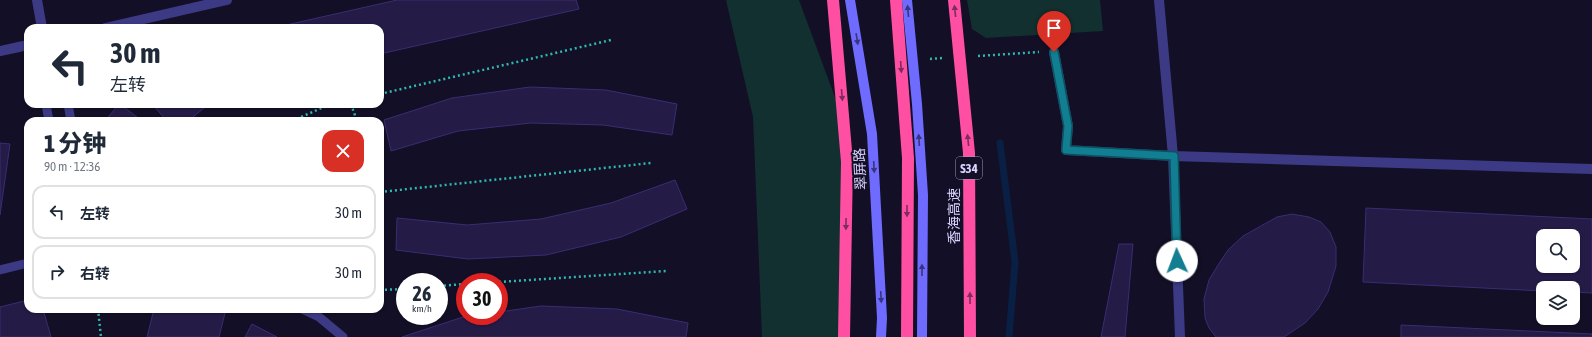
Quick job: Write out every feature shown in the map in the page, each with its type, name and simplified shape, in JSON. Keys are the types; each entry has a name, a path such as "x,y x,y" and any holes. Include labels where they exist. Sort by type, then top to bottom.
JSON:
{"highway":[{"path":"833,0 848,162 844,337"},
{"path":"896,0 908,158 906,337"},
{"name":"香海高速","path":"954,0 969,153 970,337"}],"main road":[{"name":"翠屏路","path":"850,0 872,134 882,318 881,337"},
{"path":"907,0 917,104 923,195 922,337"}],"street":[{"path":"37,0 41,24"},
{"path":"122,24 227,0"},
{"path":"1159,0 1174,156 1180,337"},
{"path":"0,51 24,46"},
{"path":"1054,52 1068,126 1066,150 1174,156 1592,169"}],"lane":[{"path":"0,270 24,264"},
{"path":"310,313 318,317 343,337"}],"path":[{"path":"384,93 611,40"},
{"path":"979,56 1054,52"},
{"path":"301,117 322,108"},
{"path":"384,191 651,163"},
{"path":"508,281 666,270"},
{"path":"384,290 396,289"},
{"path":"98,313 101,337"}],"green space":[{"path":"726,0 799,0 849,135 845,337 762,337 753,117"},
{"path":"967,0 1100,0 1103,31 986,38 972,29"}],"building":[{"path":"397,0 576,0 579,9 384,53 384,24 291,24"},
{"path":"530,87 606,90 677,104 672,135 603,125 531,123 458,131 391,151 384,120 452,98"},
{"path":"116,108 125,108 137,117 108,117"},
{"path":"156,108 204,108 193,117 163,117"},
{"path":"0,143 10,144 0,215"},
{"path":"675,180 687,209 621,237 546,255 468,259 396,250 397,218 467,225 541,219 611,203"},
{"path":"1366,208 1592,219 1592,293 1580,292 1580,281 1536,281 1536,291 1363,282"},
{"path":"1292,214 1309,217 1321,222 1330,232 1336,247 1336,266 1328,292 1318,309 1305,323 1284,337 1216,337 1209,328 1205,318 1204,299 1209,280 1218,265 1228,250 1243,236 1277,217"},
{"path":"1119,244 1133,244 1125,337 1101,337"},
{"path":"24,301 24,313 44,313 51,337 0,337 0,307"},
{"path":"541,306 617,309 688,323 686,337 402,337 439,325 448,325 448,322 456,319 456,325 508,325 508,311"},
{"path":"153,313 225,313 219,337 147,337"},
{"path":"252,324 277,337 245,337"},
{"path":"1401,325 1592,334 1592,337 1401,337"}],"waterway":[{"path":"1000,143 1015,262 1009,337"}],"route":[{"path":"1054,52 1068,126 1066,150 1174,156 1177,261"}]}
